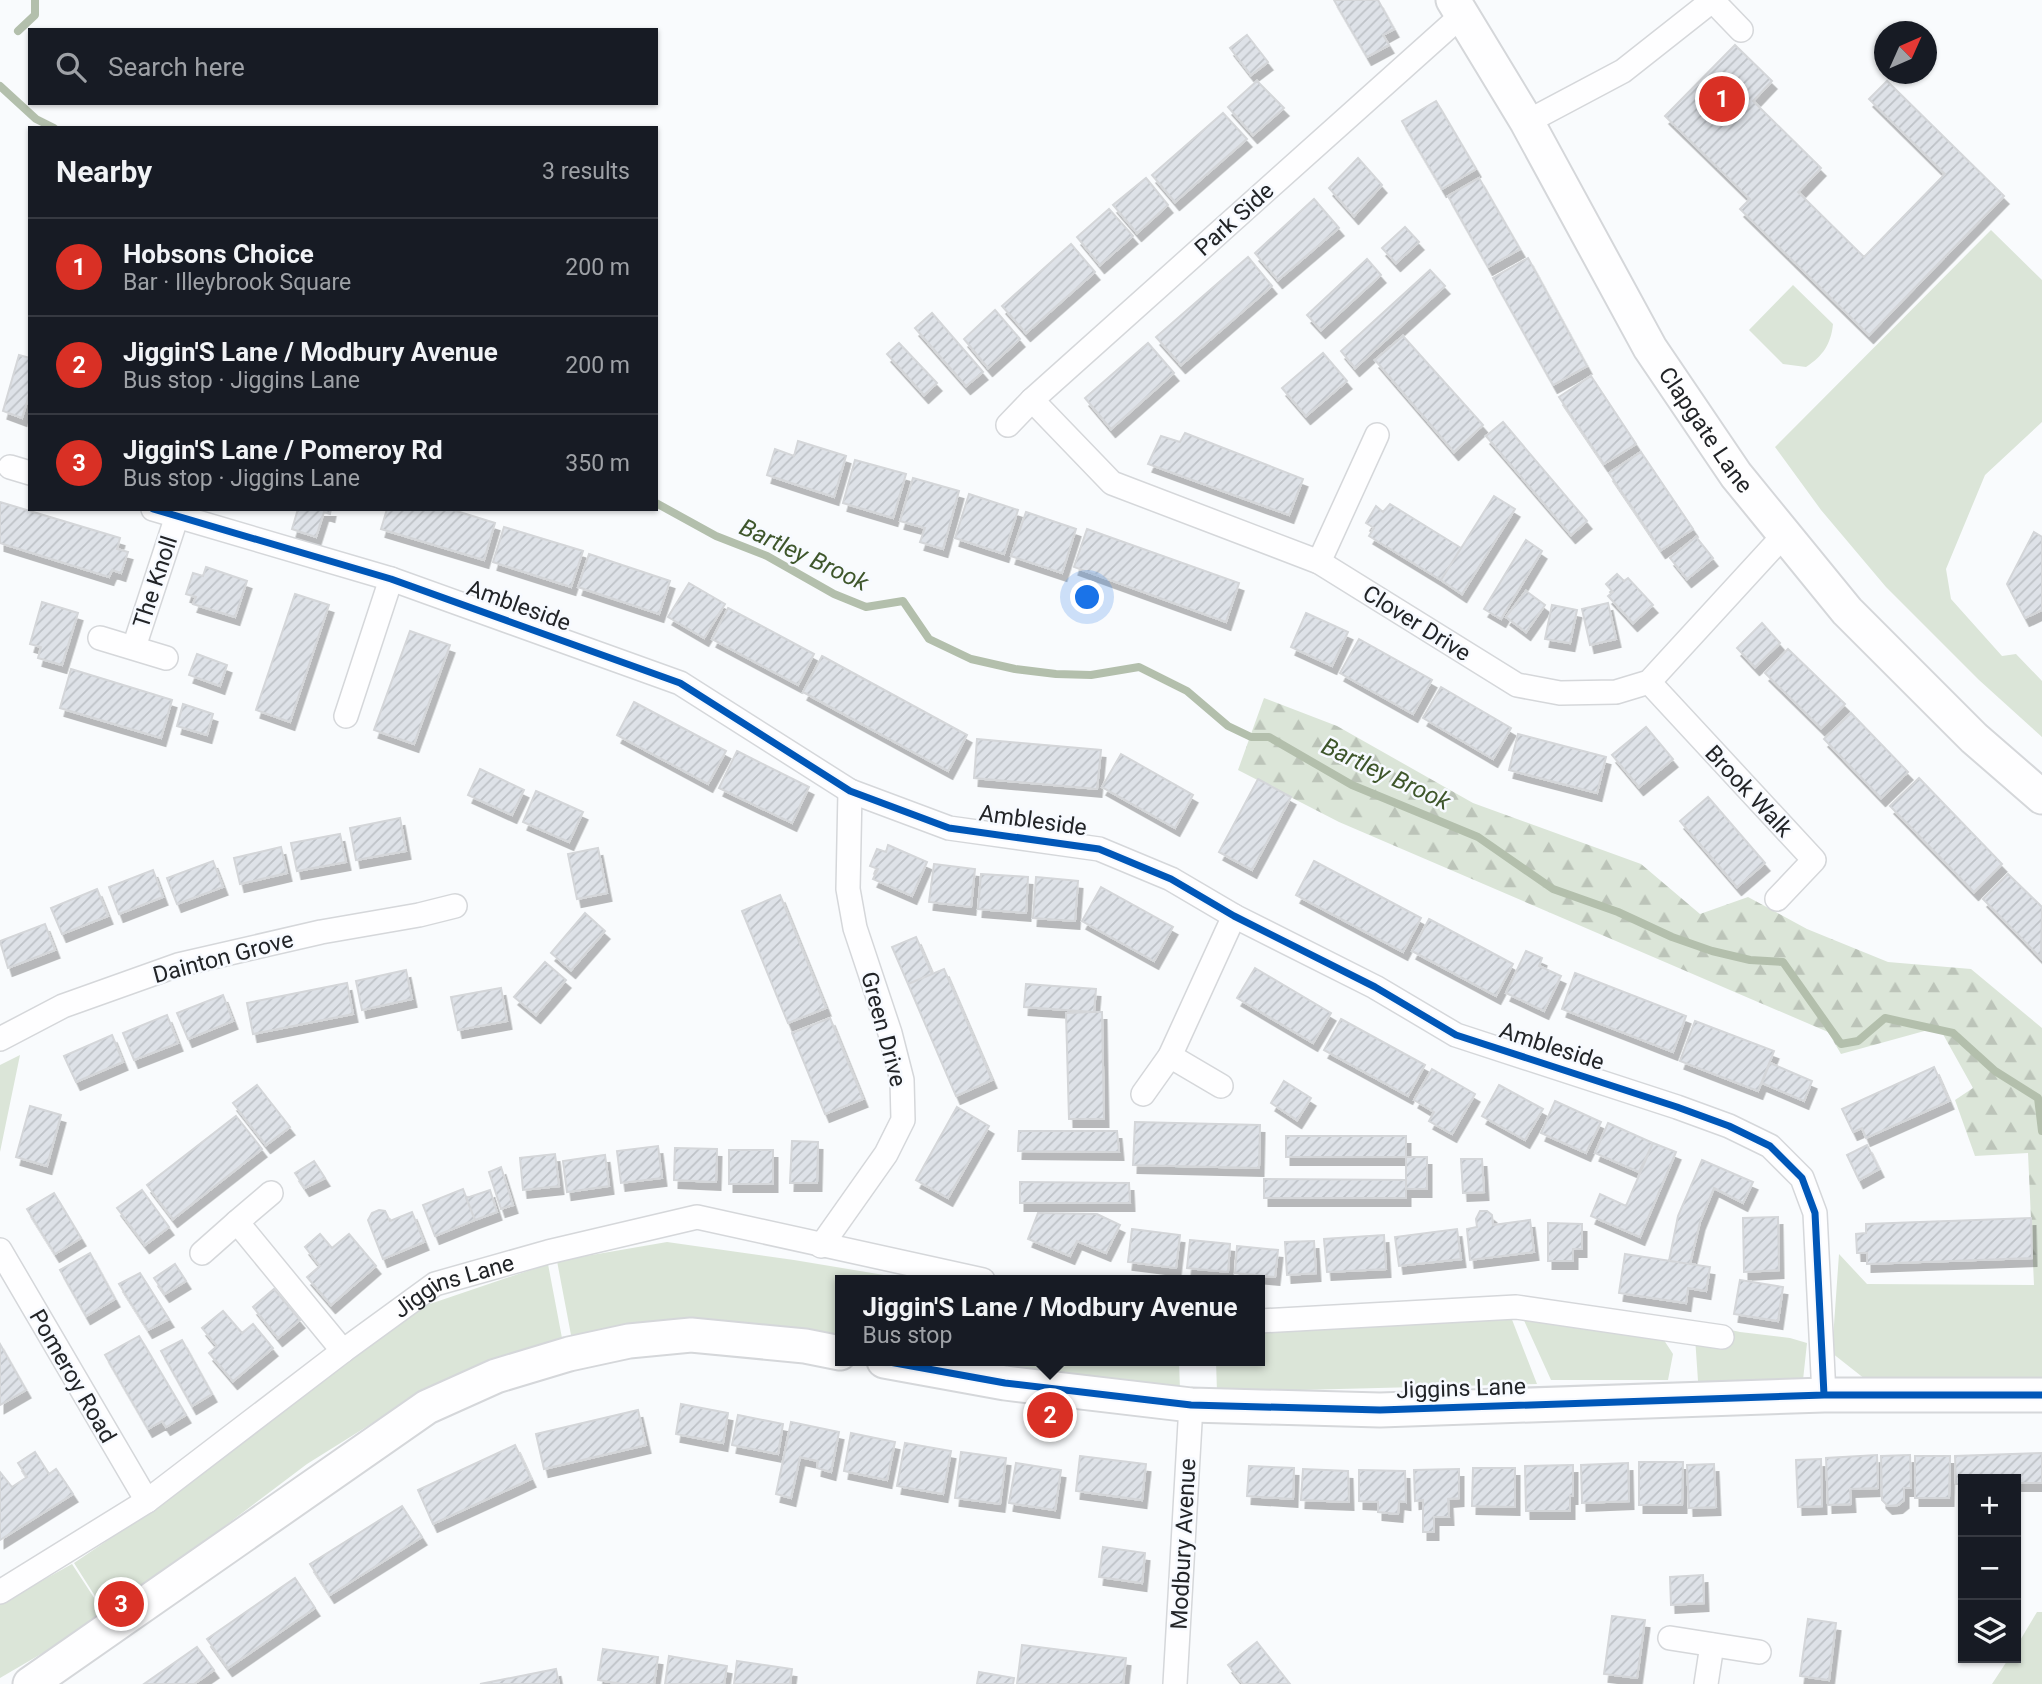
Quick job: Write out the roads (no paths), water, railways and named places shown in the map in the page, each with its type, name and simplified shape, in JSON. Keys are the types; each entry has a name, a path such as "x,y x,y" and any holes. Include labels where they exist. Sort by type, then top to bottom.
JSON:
{"street":[{"path":"1527,122 1623,71 1712,0 1741,30"},
{"name":"Clapgate Lane","path":"1457,8 1527,122 1650,348 1736,475 1847,611 1974,738 2042,797"},
{"name":"Park Side","path":"1008,425 1457,8"},
{"name":"Clover Drive","path":"1032,400 1112,484 1319,562 1517,685 1560,693 1616,692 1649,682"},
{"path":"1319,562 1377,435"},
{"name":"Ambleside","path":"160,511 391,579 680,683 850,791 949,828 1099,849 1171,879 1234,916 1375,987 1456,1035 1677,1107 1729,1126 1770,1146 1802,1178 1815,1213 1824,1395"},
{"name":"The Knoll","path":"134,647 177,516"},
{"path":"1649,682 1784,535"},
{"path":"346,716 391,579"},
{"name":"The Knoll","path":"100,638 166,658"},
{"name":"Brook Walk","path":"1649,682 1814,860 1777,899"},
{"name":"Green Drive","path":"821,1246 886,1154 903,1120 902,1080 890,1033 855,928 848,889 850,791"},
{"name":"Dainton Grove","path":"0,1038 63,1006 178,965 321,932 455,906"},
{"path":"1143,1094 1170,1056 1234,916"},
{"path":"1170,1056 1221,1086"},
{"path":"202,1253 271,1193"},
{"name":"Jiggins Lane","path":"0,1592 147,1501 435,1284 548,1252 697,1217 960,1275"},
{"path":"236,1222 343,1351"},
{"name":"Pomeroy Road","path":"0,1250 147,1501"},
{"path":"1265,1321 1516,1307 1723,1337"},
{"path":"30,1684 427,1408 496,1376 569,1354 629,1341 691,1335 806,1346 835,1352"},
{"name":"Jiggins Lane","path":"912,1366 1005,1383 1191,1405 1380,1410 1824,1395 2042,1395"},
{"name":"Modbury Avenue","path":"1175,1684 1191,1405"},
{"path":"1670,1638 1759,1652"},
{"path":"1706,1684 1712,1645"}],"waterway":[{"path":"18,31 35,15 35,0"},
{"name":"Bartley Brook","path":"0,86 36,119 50,126"},
{"name":"Bartley Brook","path":"658,504 716,536 767,556 834,594 866,607 903,601 929,639 971,659 1015,669 1056,674 1091,675 1139,667 1187,691 1228,726 1251,737 1269,737 1352,785 1478,837 1553,889 1618,912 1672,937 1712,951 1750,960 1783,962 1841,1044 1858,1041 1885,1018 1953,1033 1995,1071 2038,1098 2042,1131"}],"place":[{"name":"Hobsons Choice","path":"1722,99"},
{"name":"Jiggin'S Lane / Modbury Avenue","path":"1050,1415"},
{"name":"Jiggin'S Lane / Pomeroy Rd","path":"121,1604"}]}
